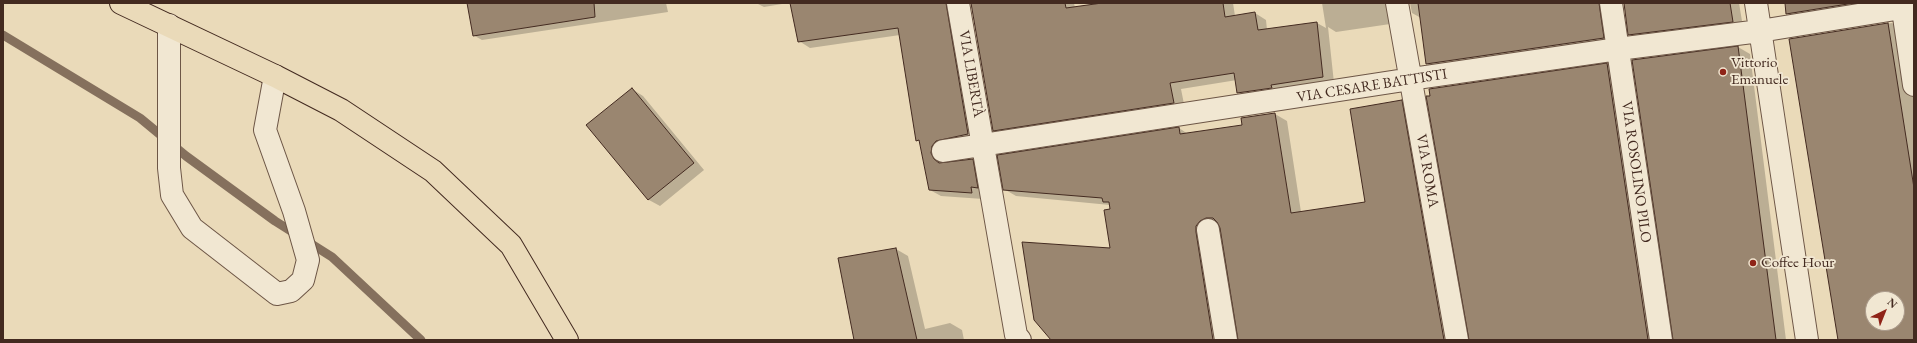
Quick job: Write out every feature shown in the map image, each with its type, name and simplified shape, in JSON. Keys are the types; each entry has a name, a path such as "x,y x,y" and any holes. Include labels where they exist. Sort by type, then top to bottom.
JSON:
{"main road":[{"path":"121,3 275,76 341,110 433,171 511,245 567,340"}],"street":[{"name":"VIA LIBERTÀ","path":"958,3 1016,335 1020,340"},
{"name":"VIA ROMA","path":"1398,3 1457,340"},
{"name":"VIA ROSOLINO PILO","path":"1611,3 1661,340"},
{"path":"1756,3 1807,340"},
{"path":"1906,5 1914,85"},
{"name":"VIA CESARE BATTISTI","path":"943,151 1411,79 1618,49 1760,31 1906,5"},
{"path":"169,25 170,168 172,195 192,228 277,294 291,292 303,280 308,260 294,211 264,130 275,76"},
{"path":"1208,230 1226,340"}],"building":[{"path":"467,3 594,3 595,17 473,36"},
{"path":"790,3 946,3 968,134 936,141 932,146 931,153 934,159 939,163 973,159 978,188 971,187 972,193 929,190 919,140 916,141 898,28 798,42"},
{"path":"971,3 1065,3 1066,8 1102,3 1223,3 1225,17 1255,12 1258,30 1317,22 1323,77 1271,85 1272,88 1237,93 1234,73 1170,83 1174,103 993,131"},
{"path":"1418,3 1599,3 1604,38 1426,64"},
{"path":"1624,3 1730,3 1733,22 1628,35"},
{"path":"1785,3 1854,3 1786,14"},
{"path":"1888,23 1914,188 1914,340 1838,340 1789,39"},
{"path":"1738,46 1776,340 1673,340 1632,60"},
{"path":"1607,63 1648,340 1469,340 1426,96 1430,96 1429,89"},
{"path":"632,88 694,163 648,200 586,125"},
{"path":"1402,100 1444,340 1238,340 1220,228 1213,218 1206,218 1200,221 1196,226 1196,232 1213,340 1051,340 1034,320 1022,242 1110,248 1104,210 1110,209 1109,202 1103,202 1102,198 1003,190 997,155 1179,127 1180,134 1242,125 1241,118 1275,113 1291,213 1365,202 1350,109"},
{"path":"896,248 917,340 854,340 838,258"}],"waterway":[{"path":"3,35 140,118 186,156 275,221 332,257 421,340"}],"place":[{"name":"Vittorio Emanuele","path":"1723,72"},
{"name":"Coffee Hour","path":"1753,263"}]}
